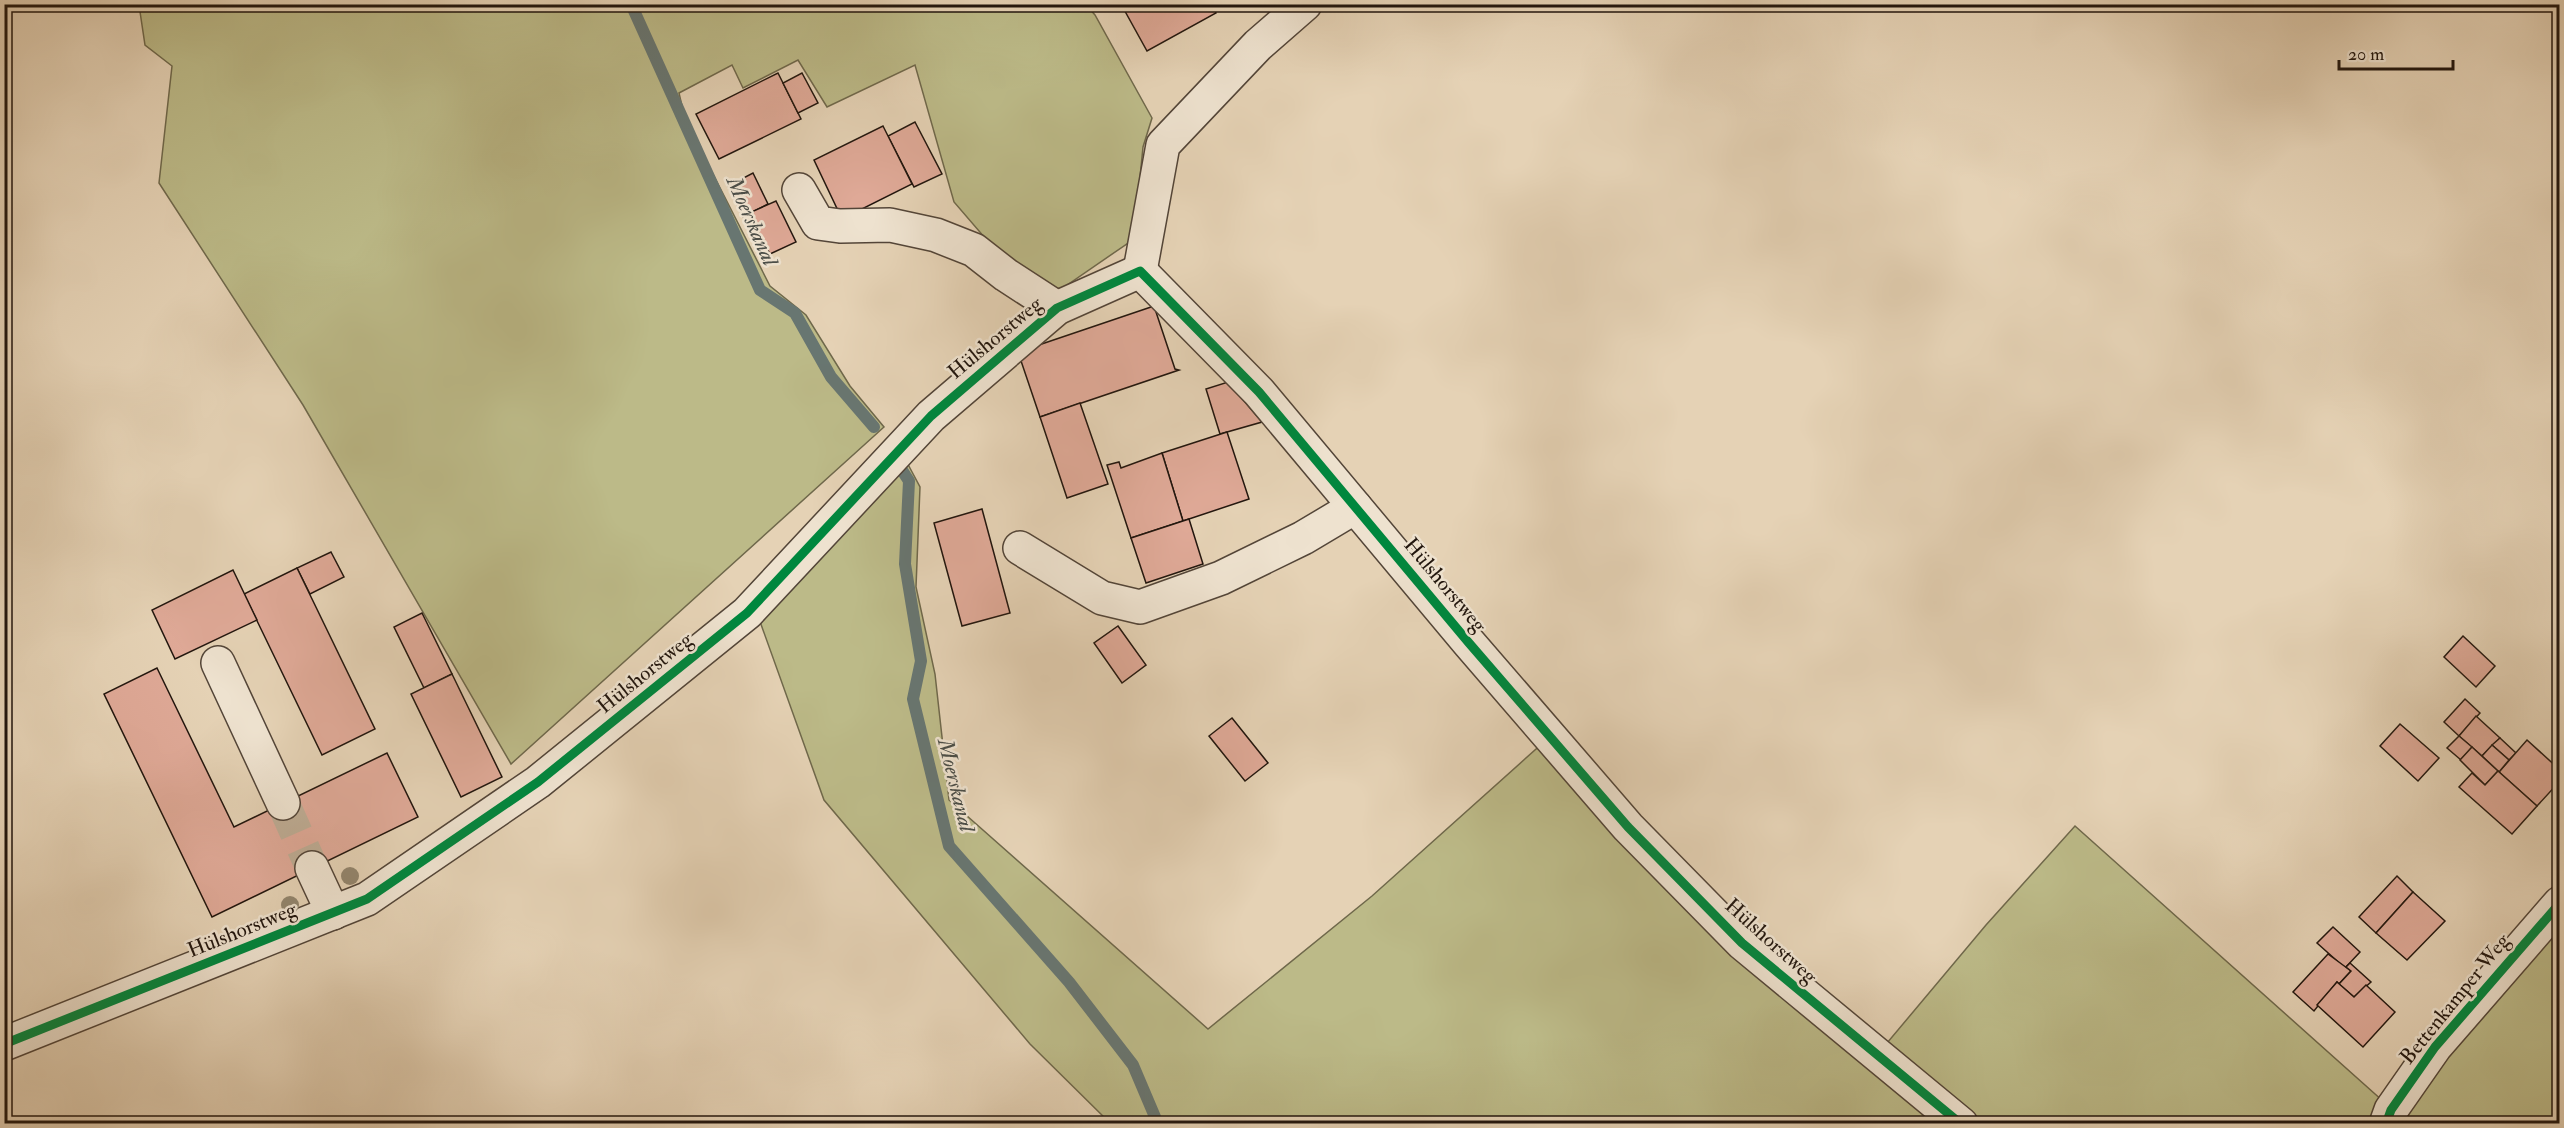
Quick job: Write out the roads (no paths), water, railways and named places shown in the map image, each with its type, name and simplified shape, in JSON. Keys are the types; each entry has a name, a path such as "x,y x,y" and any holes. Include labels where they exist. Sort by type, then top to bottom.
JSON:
{"street":[{"path":"1140,272 1163,145 1258,45 1305,4"},
{"path":"799,190 818,223 840,226 890,225 936,235 974,250 1006,275 1057,308"},
{"name":"Hülshorstweg","path":"4,1044 367,899 538,782 747,613 931,416 1057,308 1140,272 1259,392 1628,828 1742,943 1961,1124"},
{"path":"1020,548 1102,598 1140,607 1221,578 1303,538 1355,507"},
{"path":"218,663 283,803"},
{"path":"312,868 333,914"},
{"name":"Bettenkamper Weg","path":"2386,1124 2391,1110 2435,1047 2559,903"}],"waterway":[{"name":"Moerskanal","path":"631,4 760,290 795,313 831,377 874,427"},
{"name":"Moerskanal","path":"898,464 909,481 905,564 921,661 913,699 949,846 1069,982 1133,1065 1158,1124"}],"tunnel":[{"path":"283,803 312,868"}]}
